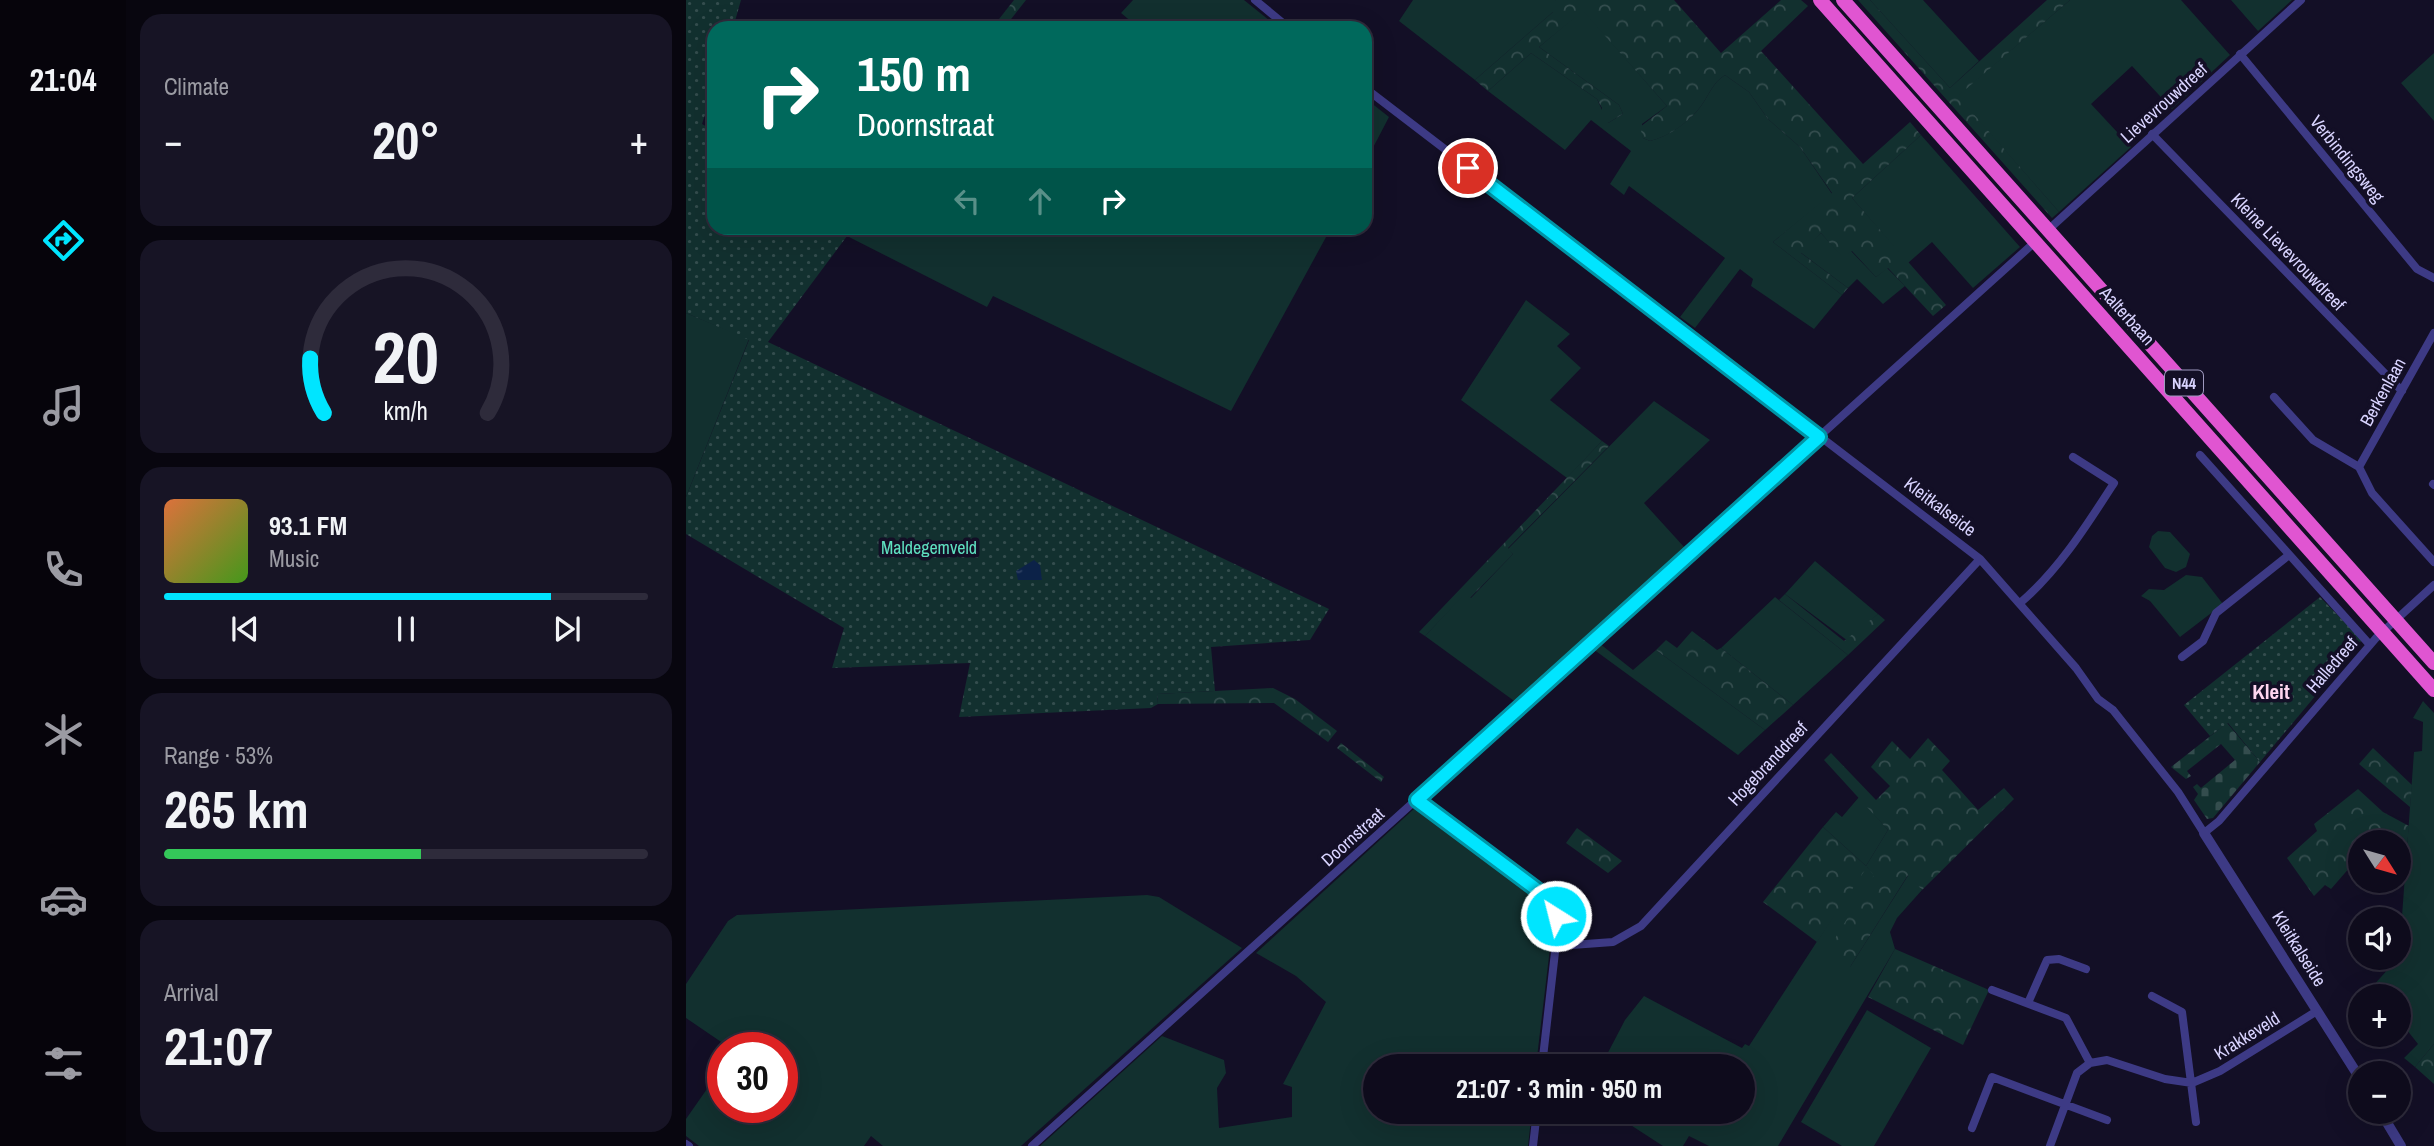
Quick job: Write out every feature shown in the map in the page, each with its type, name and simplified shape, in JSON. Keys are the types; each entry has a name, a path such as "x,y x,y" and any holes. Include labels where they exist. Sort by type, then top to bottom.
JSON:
{"highway":[{"name":"Aalterbaan","path":"1820,0 2434,690"},
{"name":"Aalterbaan","path":"1843,0 2434,663"}],"street":[{"path":"1255,0 1280,21"},
{"name":"Lievevrouwdreef","path":"2048,230 2301,0"},
{"name":"Verbindingsweg","path":"2241,54 2417,269 2434,278"},
{"name":"Kleitkalseide","path":"1372,93 1980,559 2020,603 2098,699 2121,719 2178,792 2349,1061"},
{"name":"Kleine Lievevrouwdreef","path":"2152,134 2402,391"},
{"path":"1819,437 2035,242"},
{"name":"Berkenlaan","path":"2359,467 2434,333"},
{"path":"2274,397 2313,440 2330,453 2359,467 2372,493 2434,562"},
{"name":"Doornstraat","path":"1032,1146 1819,437"},
{"path":"2200,455 2370,645"},
{"path":"2020,603 2039,587 2077,541 2114,484 2073,457"},
{"path":"2182,657 2203,641 2216,613 2289,555"},
{"name":"Hogebranddreef","path":"1558,946 1614,942 1640,926 1980,559"},
{"name":"Halledreef","path":"2204,832 2218,821 2382,631 2434,585"},
{"path":"1417,800 1544,895 1556,916 1558,946 1544,1054"},
{"path":"2028,1003 2047,960 2059,959 2086,969"},
{"path":"1992,989 2066,1018 2090,1063"},
{"name":"Krakkeveld","path":"2152,996 2182,1012 2196,1122"},
{"name":"Krakkeveld","path":"2192,1083 2220,1071 2317,1011"},
{"path":"2050,1146 2077,1073 2090,1063 2107,1060 2165,1079 2192,1083"},
{"path":"1972,1128 1992,1077 2106,1121"},
{"path":"1533,1146 1536,1124"},
{"path":"2388,1124 2401,1146"}],"green space":[{"name":"Maldegemveld","path":"686,0 741,0 735,21 707,21 707,109 702,124 707,127 707,235 848,235 768,342 1329,609 1310,640 1211,647 1215,691 1157,694 1158,704 1151,708 959,717 970,663 832,668 844,628 686,534 686,497 749,340 686,313"},
{"path":"1014,0 1026,0 1010,21 998,21"},
{"path":"1133,0 1244,0 1270,21 1131,21 1121,13"},
{"path":"1413,0 1556,0 1553,12 1475,80 1399,21"},
{"path":"1674,0 1721,53 1781,0 1801,0 1808,6 1761,51 1863,164 1910,122 1921,135 1852,198 1946,305 1933,316 1888,268 1876,277 1852,251 1843,258 1821,233 1801,253 1848,288 1842,295 1773,242 1832,193 1800,147 1768,119 1749,92 1725,75 1717,81 1701,106 1685,123 1657,139 1650,141 1643,138 1640,127 1667,106 1583,11 1539,47 1619,105 1623,114 1608,123 1602,121 1602,108 1597,99 1531,53 1488,91 1475,80 1553,12 1553,2"},
{"path":"1858,0 1870,0 1950,88 2047,0 2070,0 1958,96 2059,212 2052,218"},
{"path":"1870,0 1923,0 1979,61 1950,88"},
{"path":"2070,0 2181,0 2230,55 2172,109 2132,66 2091,104 2131,147 2059,212 1957,96"},
{"path":"2231,0 2292,0 2258,31"},
{"path":"1583,10 1667,106 1642,124 1643,138 1650,141 1657,139 1685,123 1701,106 1717,81 1725,75 1749,92 1768,119 1800,147 1832,194 1773,242 1842,295 1814,329 1751,286 1753,279 1740,269 1695,328 1680,317 1725,258 1629,186 1624,195 1610,184 1631,151 1591,120 1565,150 1488,91 1531,53 1597,99 1608,123 1623,114 1619,105 1539,47"},
{"path":"2434,53 2434,121 2401,83"},
{"path":"1372,104 1389,117 1372,150"},
{"path":"1921,135 2020,247 1973,288 1932,242 1908,263 1852,198"},
{"path":"1821,233 1843,257 1851,251 1876,277 1887,268 1905,286 1883,304 1857,279 1848,288 1800,252"},
{"path":"1327,235 1231,411 993,296 987,307 847,236"},
{"path":"1526,300 1570,334 1557,346 1581,368 1550,400 1602,441 1567,478 1461,400"},
{"path":"686,313 749,339 686,497"},
{"path":"1654,401 1710,440 1644,503 1685,548 1517,703 1425,636 1465,593 1471,598 1513,554 1508,549"},
{"path":"1602,441 1609,446 1508,548 1513,554 1470,598 1465,594 1425,636 1419,632"},
{"path":"2158,531 2170,532 2190,554 2186,567 2176,572 2165,568 2149,547 2152,536"},
{"path":"1815,561 1878,614 1848,641 1785,594"},
{"path":"2186,575 2202,577 2223,604 2180,637 2150,601 2141,596 2149,589 2164,590"},
{"path":"1785,594 1844,641 1878,614 1885,620 1848,655 1779,600"},
{"path":"1775,597 1848,655 1793,705 1721,648"},
{"path":"2320,597 2362,640 2260,762 2228,723 2210,736 2184,705"},
{"path":"1692,631 1717,650 1721,648 1793,705 1765,730 1656,650 1666,640 1677,648"},
{"path":"1599,643 1633,670 1656,650 1765,730 1738,755 1593,649"},
{"path":"1273,688 1295,699 1337,731 1328,742 1274,703 1158,704 1157,694"},
{"path":"2423,701 2434,713 2434,1044 2415,1067 2411,1061 2404,1058 2418,1044 2411,1035 2411,984 2375,984 2387,970 2411,970 2411,907 2403,907 2404,893 2412,892 2412,830 2408,830 2414,752 2422,751 2423,722 2413,718"},
{"path":"2227,723 2260,762 2213,818 2207,819 2194,800 2198,794 2193,787 2197,784 2201,788 2235,760 2221,744 2187,771 2191,776 2186,779 2171,767"},
{"path":"1928,738 1950,761 1942,770 1978,810 2004,788 2014,799 1922,890 1908,875 1850,967 1826,953 1874,875 1867,867 1817,942 1763,902 1823,827 1866,866 1888,830 1824,760 1831,753 1876,800 1890,786 1871,767 1892,741 1910,759"},
{"path":"1341,743 1384,777 1381,782 1337,748"},
{"path":"2373,748 2412,785 2410,807 2359,764"},
{"path":"2358,789 2383,812 2409,826 2409,830 2348,830 2348,869 2331,889 2325,885 2314,896 2287,858 2317,831 2314,824"},
{"path":"1859,797 1888,830 1866,866 1823,827 1836,812 1842,817"},
{"path":"1415,808 1548,906 1552,931 1537,1054 1363,1054 1363,1124 1531,1124 1528,1146 1040,1146 1162,1036 1224,1060 1226,1073 1217,1088 1219,1128 1292,1117 1292,1087 1283,1084 1326,1002 1296,976 1256,953"},
{"path":"1577,828 1622,861 1608,873 1566,843"},
{"path":"1866,866 1875,874 1850,967 1909,874 1922,890 1897,918 1890,932 1895,949 1778,1146 1709,1146 1689,1136 1683,1146 1663,1146 1629,1124 1755,1124 1755,1054 1607,1054 1625,1020 1644,996 1742,1048 1745,1044 1749,1046"},
{"path":"1147,895 1159,897 1242,948 1021,1146 883,1146 871,1136 864,1146 699,1146 686,1136 686,1119 707,1089 707,1123 798,1123 798,1032 707,1032 686,1018 686,984 728,921 737,915"},
{"path":"1895,949 1989,990 1963,1045 1868,997"},
{"path":"1867,1010 1931,1048 1874,1146 1842,1146 1801,1122"},
{"path":"2434,1044 2434,1084 2415,1067"}],"water":[{"path":"1034,560 1040,565 1042,580 1018,580 1016,571"}],"district":[{"name":"Kleit","path":"2271,692"}],"route":[{"path":"1468,168 1819,437 1417,800 1544,895 1554,908 1556,916"}]}
